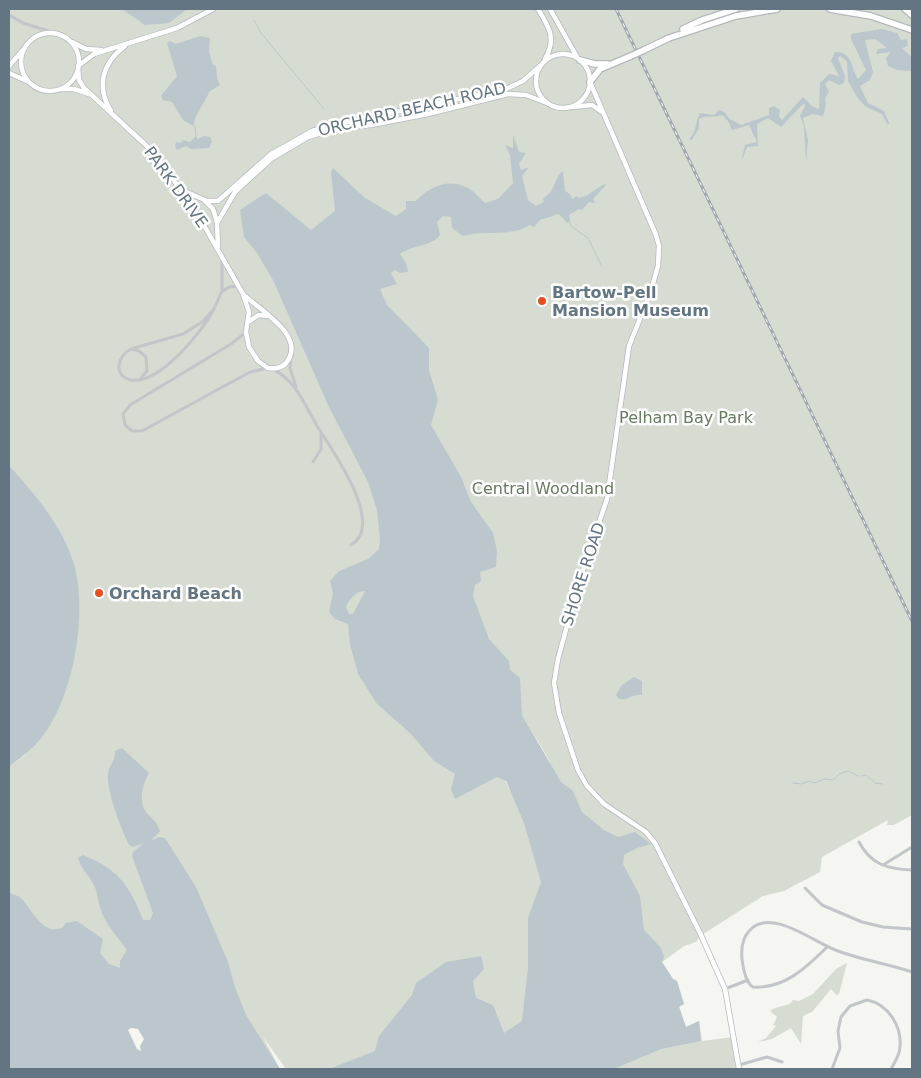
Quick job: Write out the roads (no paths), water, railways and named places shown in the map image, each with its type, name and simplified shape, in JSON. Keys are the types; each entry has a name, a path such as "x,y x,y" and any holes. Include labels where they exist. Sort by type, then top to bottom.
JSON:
{"highway":[{"path":"590,82 597,71 644,50 702,20 736,9"},
{"path":"666,39 726,18 777,9"},
{"path":"830,9 867,15 912,30"},
{"path":"905,9 912,15"},
{"path":"579,59 599,64 614,63"}],"main road":[{"path":"9,73 45,90 58,89 71,81 78,67 87,57 177,28 213,9"},
{"path":"538,9 552,36 550,49 536,74 536,86 540,96 547,103 561,108 592,104 605,116"},
{"path":"550,9 579,59 588,70 590,82 586,96 572,107"},
{"path":"9,66 40,32 55,33 86,49 104,51"},
{"path":"70,41 77,54 78,67"},
{"path":"113,114 103,94 102,77 109,61 126,45"},
{"path":"24,49 22,68 32,84"},
{"path":"542,64 551,56 560,54 579,59"},
{"name":"ORCHARD BEACH ROAD","path":"193,206 204,200 214,202 222,200 271,154 312,131 506,89 523,81 542,64"},
{"name":"PARK DRIVE","path":"78,67 80,82 90,95 150,149 193,206 243,294 248,309 246,332 252,353 270,368"},
{"name":"SHORE ROAD","path":"590,82 656,235 659,261 654,282 630,344 607,499 578,585 558,659 555,694 583,780 604,804 646,832 655,843 725,989"},
{"name":"PARK DRIVE","path":"58,89 74,89 90,95"},
{"name":"ORCHARD BEACH ROAD","path":"218,248 217,223 231,198 254,173 284,150 320,132 428,114 508,94 526,95 547,103"},
{"path":"182,190 204,200 214,211 217,223"},
{"path":"211,236 217,230"},
{"name":"PARK DRIVE","path":"243,294 272,317 287,334 291,348"},
{"path":"248,322 258,315 272,317"},
{"path":"270,368 285,364 291,348"},
{"path":"725,989 739,1067"}],"street":[{"path":"9,16 40,32"},
{"path":"214,310 183,334 131,349 120,357 119,369 128,379 141,378 160,369 183,351 199,334 214,310 222,291 222,255"},
{"path":"222,291 229,287 239,286"},
{"path":"246,332 231,344 130,405 123,414 125,425 132,431 142,431 250,372 270,368"},
{"name":"PARK DRIVE","path":"291,348 290,368 297,390"},
{"path":"131,349 142,353 148,362 147,371 141,378"},
{"name":"PARK DRIVE","path":"270,368 286,376 297,390 320,431 330,443 358,501 361,532 358,540 351,545"},
{"path":"312,462 321,449 320,431"},
{"path":"859,842 866,854 883,866 894,870 912,870"},
{"path":"883,866 912,847"},
{"path":"805,888 822,905 862,922 883,927 912,929"},
{"path":"827,948 796,975 786,981 772,986 755,988 749,985 742,960 743,942 749,931 761,923 770,922 784,925 827,948 912,972"},
{"path":"725,989 748,980"},
{"path":"832,1069 840,1048 838,1031 841,1017 850,1006 866,1000 884,1007 896,1026 900,1046 891,1069"},
{"path":"739,1067 763,1058 782,1062"}],"waterway":[{"path":"254,20 261,33 324,109"},
{"path":"195,126 196,136"},
{"path":"569,222 572,227 588,238 602,267"},
{"path":"793,783 801,784 809,781 815,783 825,779 833,780 839,774 848,771 858,776"},
{"path":"861,776 866,775 875,783 882,784"}],"railway":[{"path":"616,9 912,621"}],"place":[{"name":"Bartow-Pell Mansion Museum","path":"542,301"},
{"name":"Orchard Beach","path":"99,593"}],"park label":[{"name":"Pelham Bay Park","path":"686,417"},
{"name":"Central Woodland","path":"543,488"}]}
